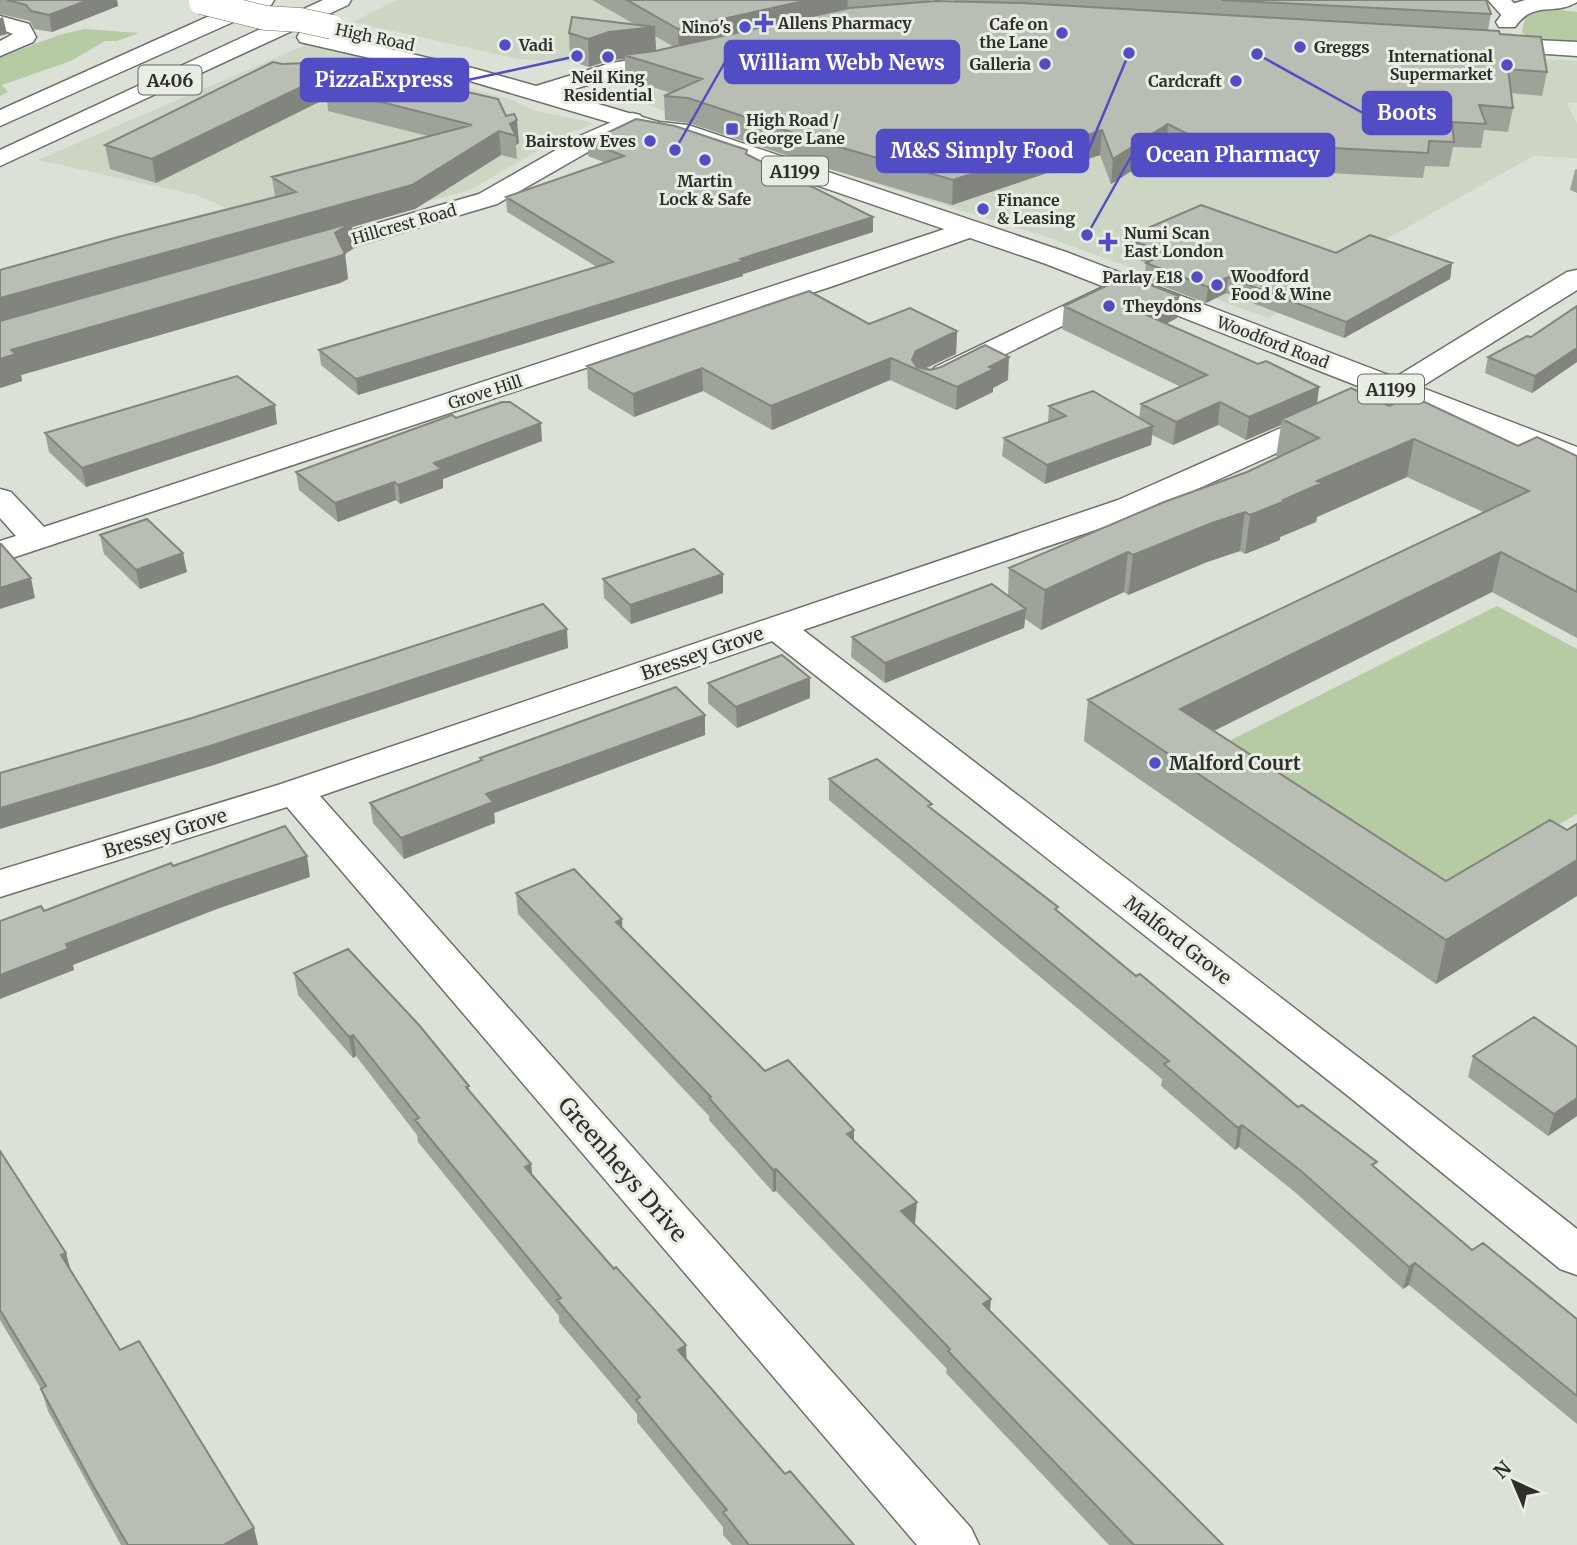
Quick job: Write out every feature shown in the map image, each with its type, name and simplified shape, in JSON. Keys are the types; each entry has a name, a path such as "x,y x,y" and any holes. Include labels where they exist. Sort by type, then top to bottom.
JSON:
{"main road":[{"name":"A406","path":"0,159 340,0"},
{"name":"High Road","path":"196,1 264,9 567,92 632,121 659,129 679,130 969,229"},
{"path":"1528,6 1517,41 1530,47"},
{"path":"1484,22 1528,6 1577,7"},
{"name":"A406","path":"0,119 264,9"},
{"name":"High Road","path":"264,9 279,29 394,55 539,93 567,92"},
{"path":"0,49 25,37 21,29 2,22"},
{"path":"1466,43 1577,49"},
{"path":"567,92 611,70 655,65 696,55"},
{"path":"567,92 595,92 642,76 655,65"},
{"name":"High Road","path":"595,92 675,122 679,130"},
{"name":"Hillcrest Road","path":"280,259 488,199 591,140 632,121"},
{"name":"Woodford Road","path":"969,229 1124,284 1577,458"},
{"name":"Grove Hill","path":"0,552 823,280 969,229"},
{"name":"Bressey Grove","path":"0,884 295,792 1130,507 1392,389 1577,278"},
{"path":"928,381 1124,284"},
{"path":"0,499 38,540"},
{"name":"Malford Grove","path":"776,627 1368,1088 1577,1256"},
{"name":"Greenheys Drive","path":"295,792 950,1545"}],"shaded area":[{"path":"397,0 897,0 644,54 580,63 519,59 353,22"},
{"path":"964,21 1577,61 1577,103 1567,103 1577,124 1577,158 1533,156 1383,241 1361,270 1268,318 1047,237 774,150 632,99 629,94 691,68"},
{"path":"310,43 515,101 532,110 594,123 558,139 468,191 292,235 196,195 38,160"}],"green space":[{"path":"1544,8 1577,12 1577,43 1541,42 1522,32 1526,13"},
{"path":"84,29 139,33 117,41 105,41 71,61 2,85 8,92 0,96 0,54 11,53 59,35"},
{"path":"1497,606 1577,649 1577,814 1419,906 1197,757"}],"building":[{"path":"7,0 88,0 49,15 31,11 26,5"},
{"path":"627,0 808,0 678,29"},
{"path":"1221,0 1486,0 1491,14"},
{"path":"936,1 1022,3 1499,31 1500,34 1541,37 1547,72 1508,69 1513,108 1479,105 1486,124 1452,122 1454,142 1429,141 1428,153 1253,144 1242,139 1215,138 1203,142 1168,124 1113,159 1102,130 953,180 812,139 688,98 664,96 702,79 624,55 655,51 849,8"},
{"path":"572,17 655,27 609,32 588,39 569,33"},
{"path":"352,61 347,64 498,99 506,116 514,114 517,120 510,124 516,136 499,131 412,185 0,298 0,270 296,192 272,177 472,125 326,88 330,73 152,159 105,145 273,62 282,64"},
{"path":"636,119 675,126 747,150 746,154 873,217 740,259 743,261 356,379 319,350 613,262 506,197 624,156 588,142"},
{"path":"1201,205 1336,253 1370,235 1452,263 1346,322 1228,277 1208,287 1146,263 1166,253 1125,238"},
{"path":"351,223 335,233 345,254 11,350 16,354 0,359 0,321"},
{"path":"1127,276 1179,296 1144,314 1258,364 1266,361 1319,387 1249,417 1220,402 1176,422 1141,404 1207,375 1064,306"},
{"path":"809,291 869,324 910,308 957,331 916,351 912,360 917,367 930,370 941,367 985,345 1009,357 989,367 994,369 957,387 891,358 771,406 702,368 633,394 587,366"},
{"path":"1577,306 1577,348 1535,376 1488,357 1527,336 1531,337"},
{"path":"237,376 275,405 82,468 45,433"},
{"path":"1351,388 1389,406 1412,396 1518,446 1537,437 1577,456 1577,592 1501,552 1180,709 1446,881 1550,820 1567,830 1577,824 1577,860 1446,940 1088,700 1529,491 1414,439 1317,481 1322,483 1283,500 1285,501 1250,515 1245,512 1212,523 1133,555 1128,552 1045,590 1009,568 1164,502 1247,472 1319,438 1282,419"},
{"path":"1093,391 1153,426 1047,465 1004,438 1066,416 1049,406"},
{"path":"502,402 510,402 541,423 434,463 441,469 398,485 394,482 335,503 296,472 452,415 456,418"},
{"path":"147,519 183,553 136,570 100,535"},
{"path":"1,544 31,578 0,588"},
{"path":"694,549 723,574 630,605 603,579"},
{"path":"992,584 1026,609 885,663 852,637"},
{"path":"543,604 567,629 210,746 0,808 0,773 192,718"},
{"path":"782,655 810,678 736,707 708,683"},
{"path":"676,687 705,715 486,794 493,802 401,838 370,803 482,760 480,758"},
{"path":"877,759 932,804 928,806 1058,907 1055,909 1136,976 1140,974 1298,1107 1302,1105 1377,1162 1372,1165 1472,1250 1483,1243 1577,1319 1577,1396 1415,1263 1409,1267 1301,1171 1242,1125 1238,1128 1164,1064 1169,1061 829,779"},
{"path":"285,826 307,856 213,888 66,944 68,949 0,975 0,921 41,906 44,911 171,863 173,866"},
{"path":"574,869 622,919 616,922 765,1071 788,1060 854,1130 847,1134 917,1202 901,1211 991,1299 983,1304 1223,1545 1134,1545 948,1351 950,1349 776,1169 773,1170 709,1098 711,1097 516,893"},
{"path":"348,949 419,1025 469,1086 466,1087 531,1164 525,1167 614,1269 616,1267 686,1345 678,1350 785,1474 790,1471 854,1545 749,1545 723,1512 727,1510 636,1400 640,1397 557,1300 561,1298 415,1120 419,1118 353,1035 349,1037 294,973"},
{"path":"1534,1017 1577,1047 1577,1098 1554,1114 1473,1056"},
{"path":"0,1151 66,1253 61,1255 120,1350 139,1341 254,1528 226,1545 128,1545 41,1389 46,1386 0,1310"}],"place":[{"name":"Allens Pharmacy","path":"764,23"},
{"name":"Nino's","path":"745,27"},
{"name":"Cafe on the Lane","path":"1062,33"},
{"name":"Vadi","path":"505,45"},
{"name":"Greggs","path":"1300,47"},
{"name":"M&S Simply Food","path":"1129,53"},
{"name":"Boots","path":"1257,54"},
{"name":"PizzaExpress","path":"577,56"},
{"name":"Neil King Residential","path":"608,57"},
{"name":"Galleria","path":"1045,64"},
{"name":"International Supermarket","path":"1507,65"},
{"name":"Cardcraft","path":"1236,81"},
{"name":"High Road / George Lane","path":"732,129"},
{"name":"Bairstow Eves","path":"650,141"},
{"name":"William Webb News","path":"675,150"},
{"name":"Martin Lock & Safe","path":"705,160"},
{"name":"Finance & Leasing","path":"983,209"},
{"name":"Ocean Pharmacy","path":"1087,235"},
{"name":"Numi Scan East London","path":"1108,242"},
{"name":"Parlay E18","path":"1197,277"},
{"name":"Woodford Food & Wine","path":"1217,285"},
{"name":"Theydons","path":"1109,306"},
{"name":"Malford Court","path":"1155,763"}]}
